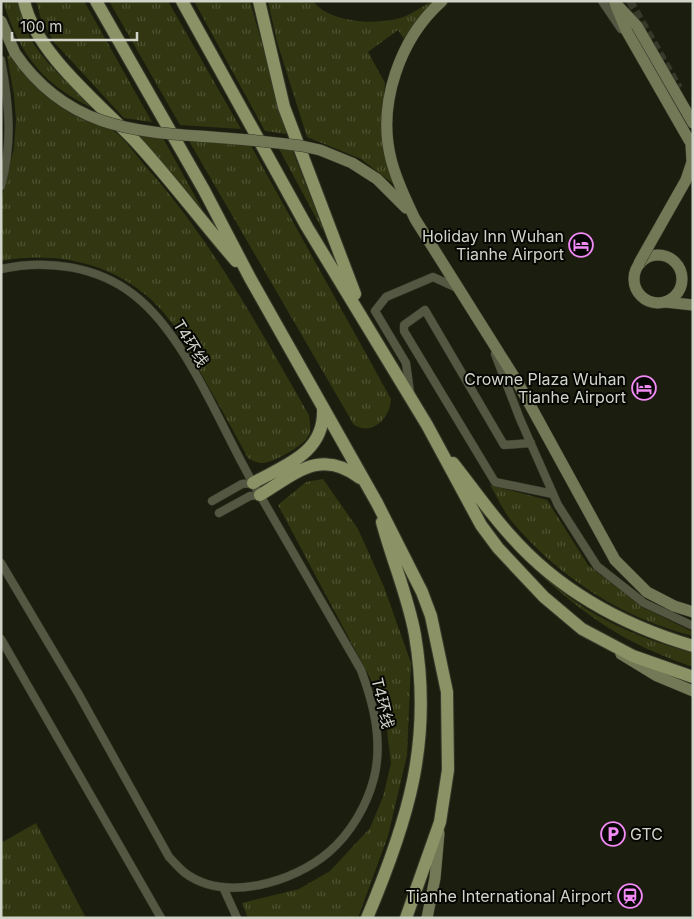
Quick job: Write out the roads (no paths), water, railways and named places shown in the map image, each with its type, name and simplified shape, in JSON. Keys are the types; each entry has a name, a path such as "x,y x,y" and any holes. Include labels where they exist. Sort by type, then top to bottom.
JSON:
{"main road":[{"path":"24,1 30,20 44,46 137,144 250,278"},
{"path":"96,1 204,190 250,278 366,483 422,592 443,667 449,744 435,878 427,918"},
{"path":"182,1 307,227 365,320 438,446 458,486 498,548 563,614 643,668 693,691"},
{"path":"259,1 284,107 365,320"},
{"path":"442,1 417,29 398,65 390,100 388,142 394,170 415,219 518,383 605,545 626,572 654,596 693,612"},
{"path":"614,2 626,30 692,148 692,162 686,180 634,277 638,292 649,302 693,305"},
{"path":"614,2 637,26 693,123"},
{"path":"1,21 15,53 28,73 46,90 74,109 112,125 165,134 302,146 336,155 352,163 392,193 415,219"},
{"path":"640,263 647,257 657,254 667,256 678,265 682,274 682,284 678,294 664,302"},
{"path":"253,483 313,447 323,422 322,407"},
{"path":"438,446 511,536 557,579 579,596 622,620 646,631 693,646"},
{"path":"260,494 306,467 319,463 347,468 366,483"},
{"path":"367,918 401,829 416,772 421,735 421,682 415,634 377,503"},
{"path":"606,644 650,663 693,677"},
{"path":"406,918 440,822"}],"street":[{"path":"602,1 692,148"},
{"path":"1,60 10,108 6,168 1,186"},
{"name":"T4环线","path":"1,269 22,264 51,264 79,268 108,279 134,294 159,318 180,348 253,483 361,670 371,697 377,722 378,749 374,777 366,800 351,828 329,852 288,878 252,887 223,887 205,882 185,873 168,857 78,694 1,563"},
{"path":"411,399 406,363 375,311 386,297 433,277 459,290"},
{"path":"531,444 504,444 425,310 404,325 404,331 494,482 553,494"},
{"path":"488,336 553,494 597,566 644,603 693,626"},
{"path":"212,501 242,484 253,483"},
{"path":"219,513 250,496 260,494"},
{"path":"1,639 161,918"},
{"path":"223,887 237,918"}],"tunnel":[{"path":"630,1 679,88"}],"place":[{"name":"Holiday Inn Wuhan Tianhe Airport","path":"581,245"},
{"name":"Crowne Plaza Wuhan Tianhe Airport","path":"644,388"},
{"name":"GTC","path":"613,834"},
{"name":"Tianhe International Airport","path":"630,896"}]}
